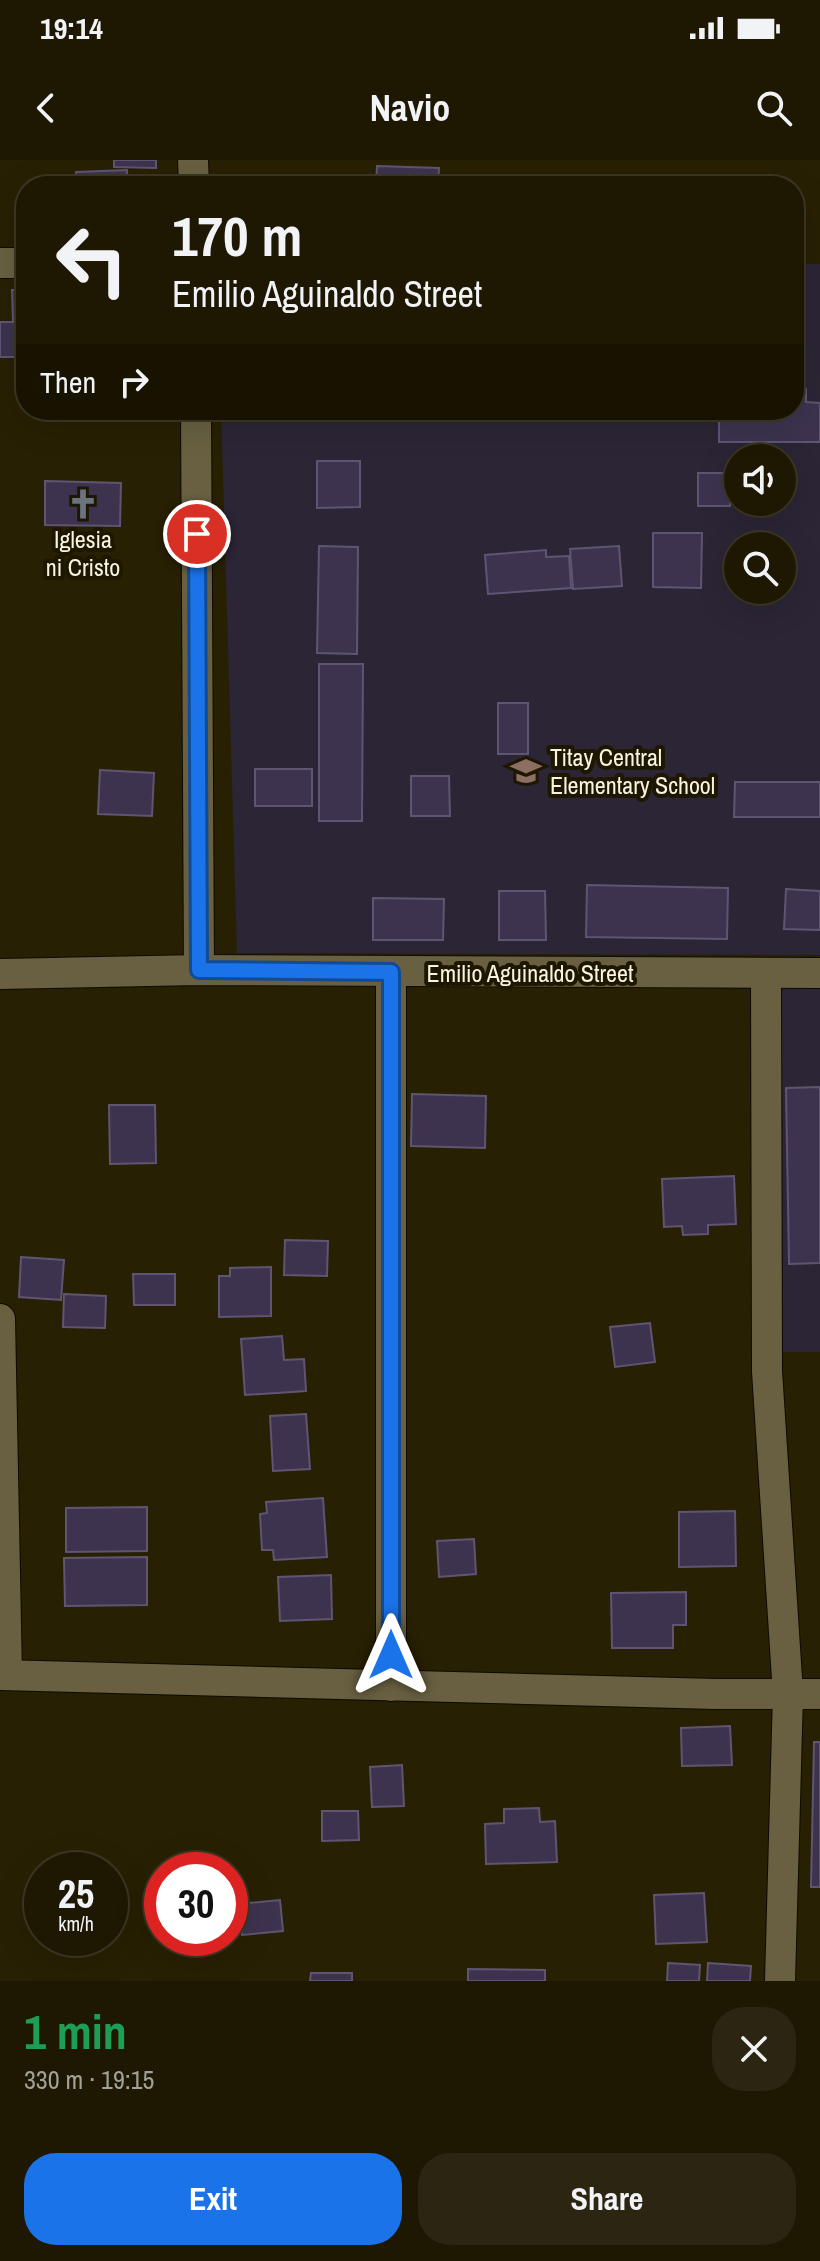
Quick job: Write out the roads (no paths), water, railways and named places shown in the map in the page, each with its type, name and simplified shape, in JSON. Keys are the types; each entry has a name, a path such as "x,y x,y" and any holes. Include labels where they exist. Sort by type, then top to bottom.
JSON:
{"street":[{"path":"196,420 199,970"},
{"name":"Emilio Aguinaldo Street","path":"0,974 199,970 820,973"},
{"path":"391,972 391,1686"},
{"path":"766,975 767,1371 788,1694 780,1981"},
{"path":"0,1319 4,1675 820,1694"}],"place":[{"name":"Iglesia ni Cristo","path":"83,504"},
{"name":"Titay Central Elementary School","path":"526,771"}]}
